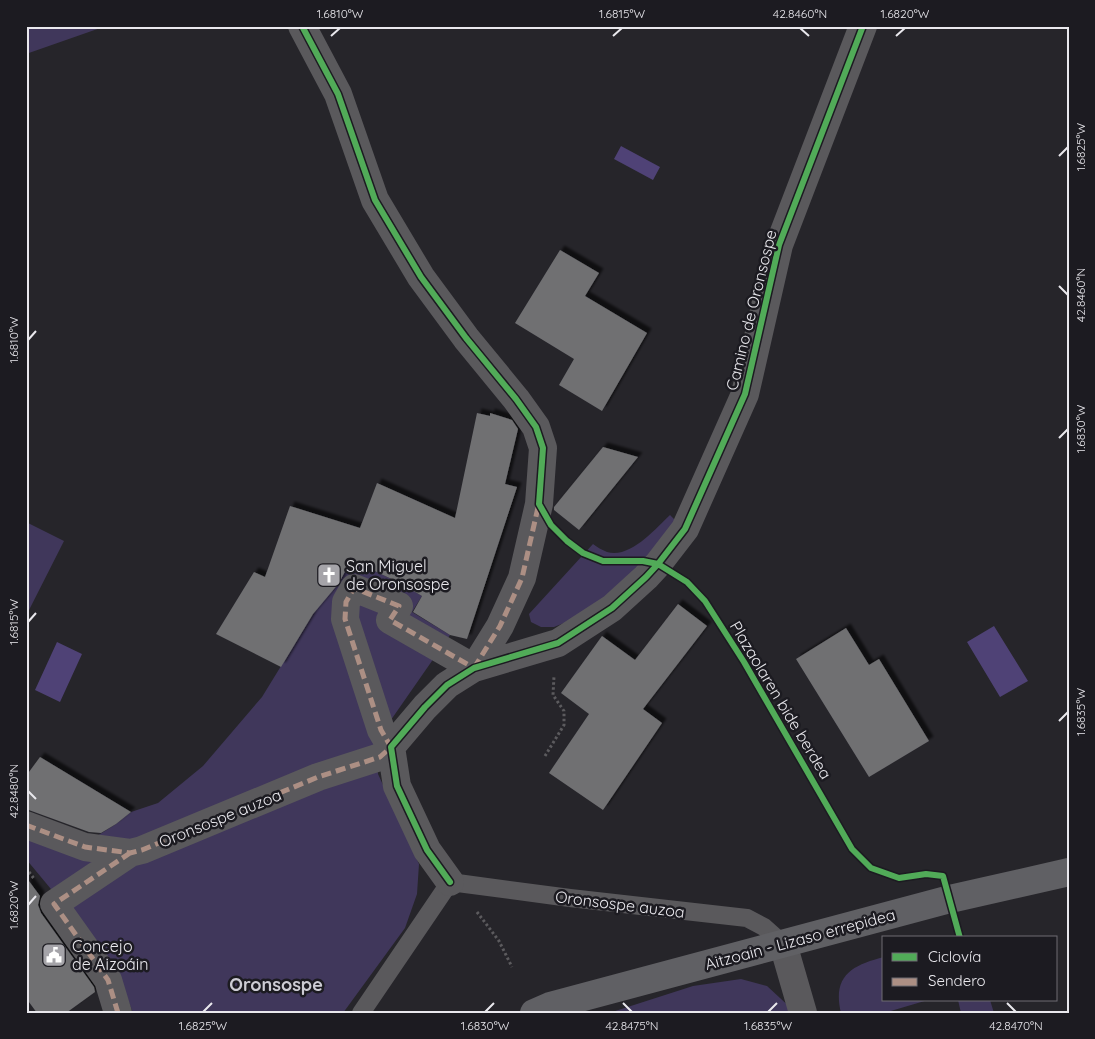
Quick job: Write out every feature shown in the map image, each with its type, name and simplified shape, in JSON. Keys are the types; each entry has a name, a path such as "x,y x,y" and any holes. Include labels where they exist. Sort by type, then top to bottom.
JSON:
{"street":[{"name":"Oronsospe auzoa","path":"302,26 338,94 375,200 421,277 536,427 543,448 539,504 522,578 500,626 474,668"},
{"name":"Camino de Oronsospe","path":"658,564 685,529 746,394 779,245 862,26"},
{"name":"Oronsospe auzoa","path":"118,1013 108,980 54,904 130,853 142,850 318,777 380,757 447,685 474,668 558,643 612,608 658,564"},
{"path":"450,882 427,850 397,786 391,747 381,730 346,619 346,602 354,588 399,606 390,620 474,668"},
{"name":"Oronsospe auzoa","path":"26,824 84,847 130,853"},
{"name":"Aitzoain - Lizaso errepidea","path":"534,1013 550,1006 950,899 1064,876"},
{"path":"783,944 803,1013"}],"lane":[{"name":"Oronsospe auzoa","path":"450,882 747,918 764,927 783,944"},
{"path":"361,1013 450,882"}],"path":[{"path":"545,756 564,725 564,711 553,695 558,643"},
{"path":"450,882 474,908 499,941 512,967"}],"shaded area":[{"path":"26,26 106,26 26,54"},
{"path":"621,146 660,167 653,180 614,159"},
{"path":"670,515 680,525 622,586 584,615 554,627 541,627 531,622 529,614 593,544 607,552 616,553 624,551 650,535"},
{"path":"26,522 64,541 26,616"},
{"path":"351,560 398,582 422,596 412,612 450,635 377,740 378,774 419,864 417,894 405,928 343,1013 133,1013 119,976 26,859 26,832 97,836 131,812 158,803 203,766 262,697 313,614"},
{"path":"994,626 1028,681 1000,697 967,642"},
{"path":"57,642 82,654 60,702 35,690"},
{"path":"882,958 882,1002 921,1002 884,1013 841,1013 839,990 842,981 854,968"},
{"path":"741,979 767,986 794,1013 609,1013 693,986"},
{"path":"958,1002 991,1002 994,1013 961,1013"}],"building":[{"path":"560,250 599,273 585,296 647,333 602,411 559,385 574,359 515,323"},
{"path":"477,413 490,416 490,413 512,420 518,429 505,484 517,487 467,639 450,635 413,612 422,596 398,582 351,560 339,583 313,614 281,667 216,634 254,572 265,577 290,506 360,528 377,483 455,518"},
{"path":"603,447 638,457 579,530 554,510 554,507"},
{"path":"678,604 707,626 643,709 662,723 603,810 549,773 589,714 561,693 602,636 635,660"},
{"path":"846,628 869,665 879,659 929,741 869,777 796,659"},
{"path":"40,757 131,812 101,833 89,832 26,809 26,776"},
{"name":"Concejo de Aizoáin","path":"26,877 40,896 38,905 41,913 94,987 95,992 66,1013 37,1013 26,998"}],"marked path":[{"path":"474,668 500,626 522,578 539,503"},
{"path":"26,825 85,847 130,853 142,850 318,777 380,757 391,747 381,730 345,619 346,602 354,588 399,606 390,620 474,668"},
{"path":"118,1013 108,980 54,904 130,853"}],"cycle path":[{"name":"Plazaolaren bide berdea","path":"302,26 338,94 375,200 421,277 536,427 543,448 539,504 551,525 567,541 583,553 603,561 643,561 658,564 687,582 705,601 744,662 852,849 871,868 899,878 926,874 943,876 959,936"},
{"path":"450,882 427,850 397,786 391,747 425,707 447,685 474,668 558,643 612,608 646,577 685,529 745,394 779,245 863,26"}],"place":[{"name":"San Miguel de Oronsospe","path":"329,575"},
{"name":"Concejo de Aizoáin","path":"54,955"}],"district":[{"name":"Oronsospe","path":"276,984"}]}
